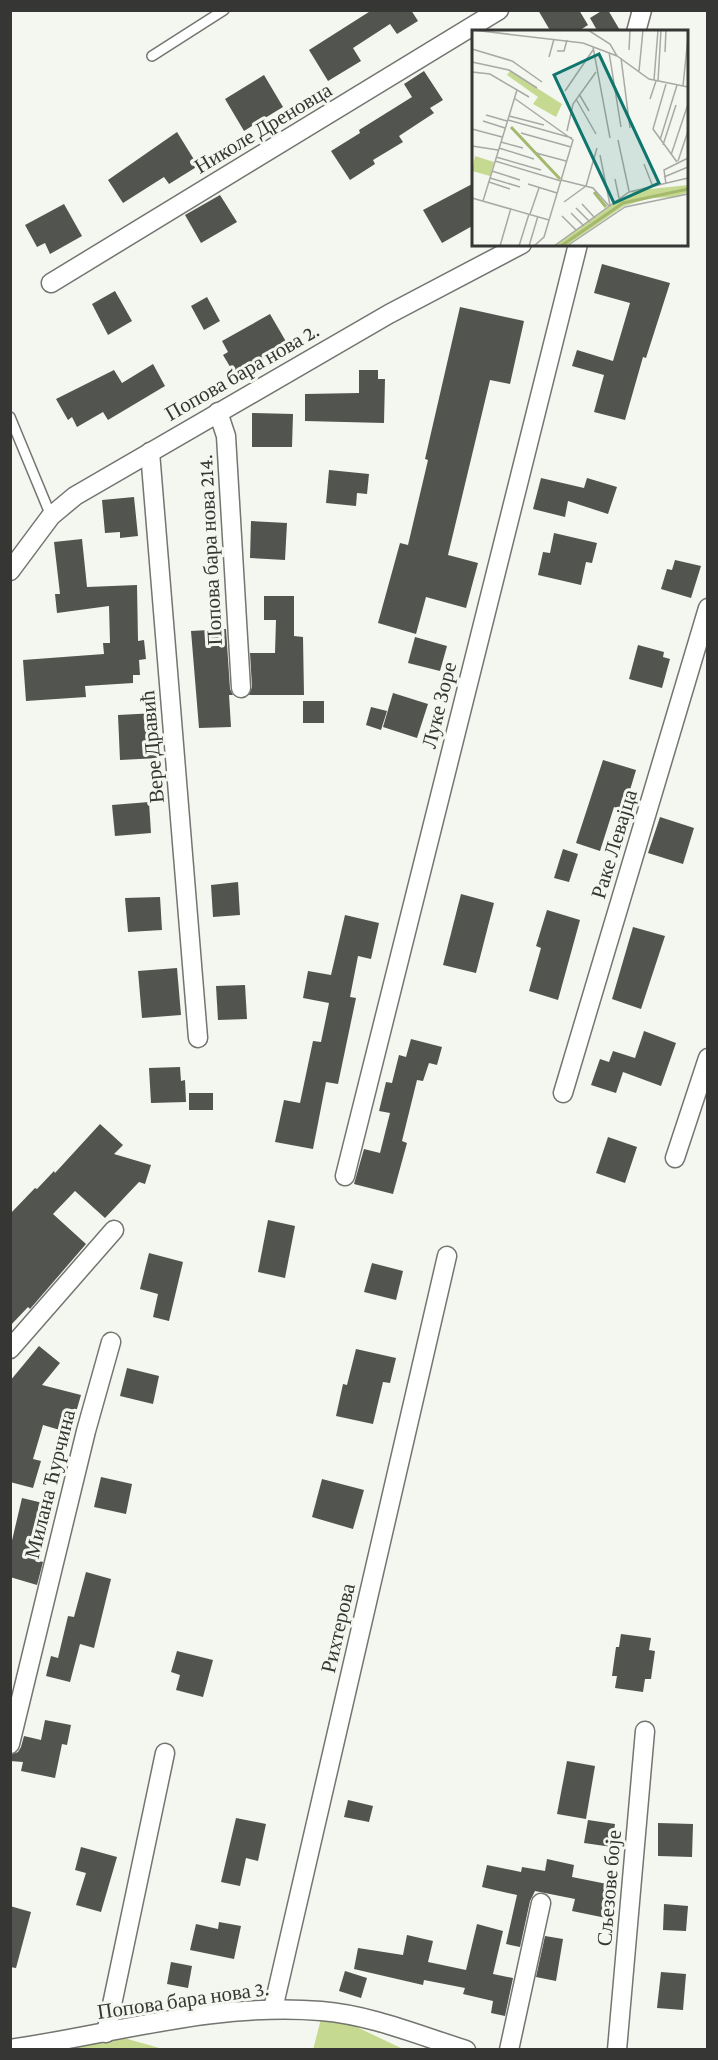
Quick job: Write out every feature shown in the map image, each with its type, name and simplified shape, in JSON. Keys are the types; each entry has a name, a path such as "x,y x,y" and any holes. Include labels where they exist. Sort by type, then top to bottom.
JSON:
{"street":[{"name":"Николе Дреновца","path":"51,283 499,10"},
{"path":"637,30 642,10"},
{"name":"Попова бара нова 2.","path":"10,571 51,516 75,495 389,314 518,246"},
{"name":"Луке Зоре","path":"345,1176 578,246"},
{"name":"Попова бара нова 214.","path":"218,412 226,436 241,688"},
{"name":"Вере Дравић","path":"150,452 198,1038"},
{"name":"Раке Левајца","path":"563,1093 708,608"},
{"path":"675,1158 708,1058"},
{"path":"10,1349 114,1230"},
{"name":"Рихтерова","path":"273,2009 447,1256"},
{"name":"Милана Ћурчина","path":"10,1744 86,1431 111,1342"},
{"name":"Сљезове боје","path":"617,2049 645,1731"},
{"path":"106,2032 165,1753"},
{"path":"509,2049 541,1903"},
{"name":"Попова бара нова 3.","path":"10,2049 177,2019 273,2009 323,2011 365,2019 406,2028 466,2049"}],"lane":[{"path":"152,56 224,10"},
{"path":"10,417 51,516"}],"green space":[{"path":"323,2011 403,2049 313,2050"},
{"path":"106,2033 163,2049 11,2050"}],"building":[{"path":"372,10 411,10 418,21 397,34 390,24 353,48 361,61 328,81 309,50"},
{"path":"538,10 579,10 588,25 580,30 550,30"},
{"path":"603,10 608,10 620,30 597,30 590,18"},
{"path":"424,71 443,100 430,108 434,113 399,136 403,142 373,160 375,164 350,180 331,151 360,133 359,130 412,97 404,84"},
{"path":"264,75 283,107 244,131 225,99"},
{"path":"177,132 198,166 169,184 164,177 123,203 108,180"},
{"path":"472,184 472,226 442,243 423,210"},
{"path":"220,195 237,222 201,243 185,215"},
{"path":"64,204 82,236 50,254 45,243 37,247 25,225"},
{"path":"602,264 670,283 646,358 643,357 625,420 594,412 604,375 572,366 577,350 613,361 630,303 594,293"},
{"path":"115,291 132,321 108,335 92,304"},
{"path":"207,297 220,321 204,330 191,306"},
{"path":"460,307 524,321 510,384 490,380 448,555 478,563 466,608 426,597 416,634 378,623 400,543 408,545"},
{"path":"270,314 288,345 235,375 223,355 228,352 222,341"},
{"path":"153,364 165,386 108,420 103,412 77,427 72,417 68,420 56,399 114,370 122,383"},
{"path":"359,370 378,370 378,379 385,379 384,423 305,421 305,394 359,393"},
{"path":"252,413 293,414 292,447 252,447"},
{"path":"329,470 369,474 367,494 357,493 356,506 326,503"},
{"path":"541,478 584,488 587,478 617,487 608,514 568,501 565,517 533,509"},
{"path":"134,497 138,536 120,538 120,532 105,533 102,500"},
{"path":"251,521 287,523 285,560 250,558"},
{"path":"554,533 597,543 592,563 586,562 581,585 538,575 543,552 550,553"},
{"path":"82,539 87,587 137,585 138,641 144,640 146,659 139,660 140,675 133,675 133,683 85,686 86,697 26,701 23,660 104,654 103,643 110,643 109,606 57,613 55,594 60,594 54,542"},
{"path":"675,560 701,566 691,598 661,589 667,569 672,570"},
{"path":"264,596 294,596 294,636 303,637 304,695 249,695 252,687 250,653 275,653 276,620 264,620"},
{"path":"226,629 230,689 233,695 229,695 231,727 199,728 191,631"},
{"path":"415,637 447,646 440,671 408,663"},
{"path":"638,645 664,652 663,657 670,659 662,688 629,679"},
{"path":"393,693 428,704 417,738 383,727"},
{"path":"303,701 324,701 324,723 303,723"},
{"path":"371,707 387,711 381,730 366,725"},
{"path":"156,713 159,758 120,760 118,715"},
{"path":"603,760 636,770 624,810 614,807 600,851 576,843"},
{"path":"149,802 151,833 115,836 112,805"},
{"path":"660,817 694,828 683,864 648,853"},
{"path":"563,849 578,854 569,882 554,878"},
{"path":"238,882 240,915 213,917 211,885"},
{"path":"461,894 494,903 476,973 443,965"},
{"path":"160,897 162,930 128,932 125,898"},
{"path":"547,910 580,920 558,1000 529,991 541,948 536,946"},
{"path":"345,915 379,923 371,959 358,956 350,997 356,998 338,1084 326,1082 313,1149 275,1142 284,1100 300,1103 313,1041 321,1042 329,1003 303,998 308,971 331,975"},
{"path":"633,927 665,936 641,1009 612,999"},
{"path":"177,968 181,1015 142,1018 138,971"},
{"path":"245,985 247,1019 218,1020 216,986"},
{"path":"644,1031 676,1043 661,1086 623,1072 616,1093 591,1085 600,1059 609,1062 613,1051 635,1058"},
{"path":"411,1039 442,1047 437,1065 429,1063 423,1081 417,1080 402,1141 407,1143 393,1194 354,1184 364,1149 380,1153 390,1113 379,1111 386,1082 392,1083 399,1055 406,1057"},
{"path":"180,1067 181,1081 185,1080 186,1102 151,1103 149,1068"},
{"path":"189,1093 213,1093 213,1110 189,1110"},
{"path":"100,1124 123,1145 114,1154 151,1165 145,1184 139,1182 105,1218 75,1191 53,1214 86,1244 30,1309 28,1307 10,1326 10,1214 35,1188 37,1189 54,1171 55,1173"},
{"path":"608,1137 637,1147 625,1183 596,1173"},
{"path":"268,1220 295,1226 285,1278 258,1272"},
{"path":"149,1253 183,1262 169,1321 153,1317 158,1294 140,1289"},
{"path":"372,1263 403,1271 396,1300 364,1292"},
{"path":"39,1346 60,1363 42,1385 81,1395 70,1433 43,1425 33,1459 41,1461 33,1488 10,1482 10,1381"},
{"path":"356,1349 396,1358 390,1383 383,1382 373,1424 336,1416 343,1384 347,1385"},
{"path":"127,1368 159,1376 153,1404 120,1396"},
{"path":"101,1477 132,1484 126,1514 94,1507"},
{"path":"322,1479 364,1490 353,1529 312,1517"},
{"path":"22,1498 43,1503 42,1510 47,1511 36,1560 43,1562 37,1585 10,1577 10,1549"},
{"path":"86,1572 111,1579 94,1648 80,1644 70,1682 46,1676 51,1656 58,1658 68,1616 74,1617"},
{"path":"621,1634 651,1638 649,1650 655,1651 651,1679 645,1679 643,1692 615,1688 617,1676 612,1676 616,1647 619,1647"},
{"path":"177,1651 213,1660 203,1697 176,1690 180,1675 171,1672"},
{"path":"45,1720 71,1725 67,1745 62,1744 55,1778 21,1771 23,1762 10,1761 10,1755 18,1752 24,1736 41,1740"},
{"path":"567,1761 595,1766 586,1819 557,1814"},
{"path":"348,1800 373,1806 369,1822 344,1817"},
{"path":"236,1818 266,1824 258,1861 246,1858 240,1886 221,1882"},
{"path":"588,1820 615,1824 612,1847 584,1843"},
{"path":"658,1823 693,1824 692,1857 658,1856"},
{"path":"81,1847 117,1857 101,1912 76,1905 86,1873 75,1870"},
{"path":"547,1859 574,1865 572,1877 617,1886 611,1919 572,1911 575,1899 535,1891 530,1901 520,1947 506,1944 517,1895 482,1887 487,1865 521,1872 522,1867 545,1871"},
{"path":"664,1904 688,1906 686,1931 663,1930"},
{"path":"10,1906 31,1912 16,1968 10,1967"},
{"path":"219,1922 241,1926 234,1959 190,1950 196,1924 218,1929"},
{"path":"477,1924 503,1931 493,1974 513,1978 505,2016 491,2013 493,2001 463,1994 465,1988 424,1980 423,1985 354,1969 358,1948 403,1955 407,1935 433,1941 428,1962 466,1970"},
{"path":"545,1936 563,1939 556,1981 536,1977"},
{"path":"171,1962 192,1966 188,1988 167,1984"},
{"path":"345,1971 367,1978 361,1998 339,1991"},
{"path":"661,1972 686,1974 683,2010 657,2008"}]}
